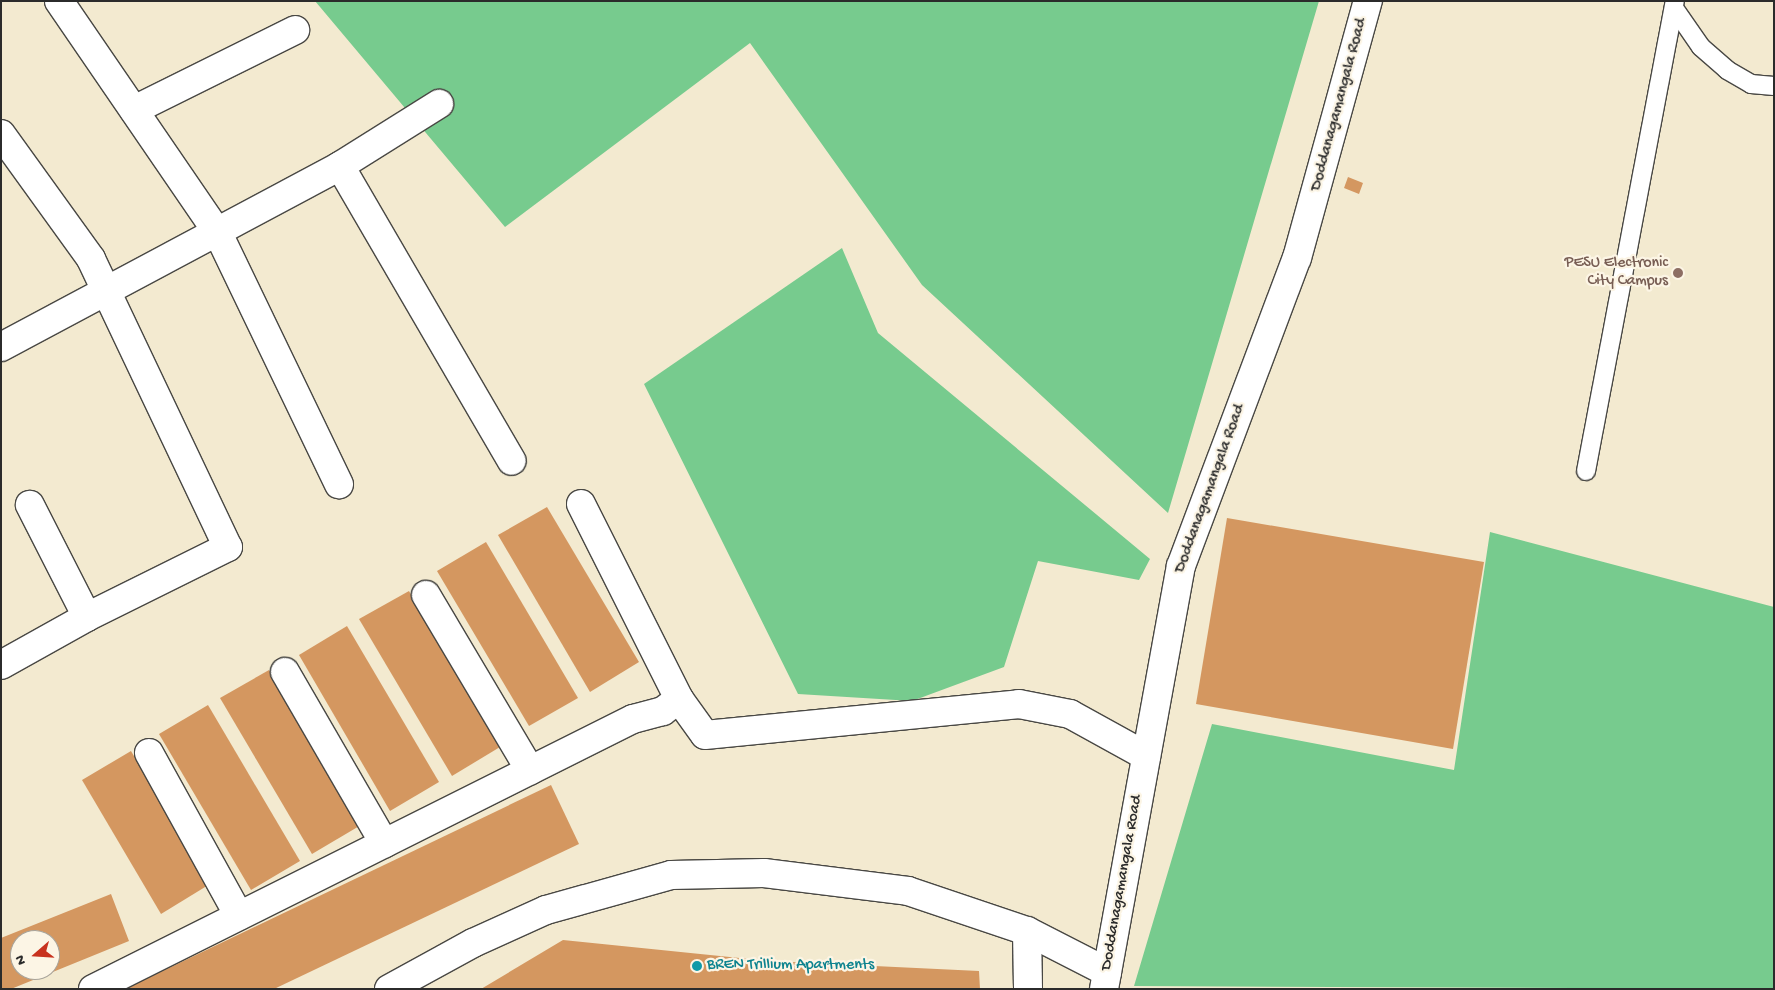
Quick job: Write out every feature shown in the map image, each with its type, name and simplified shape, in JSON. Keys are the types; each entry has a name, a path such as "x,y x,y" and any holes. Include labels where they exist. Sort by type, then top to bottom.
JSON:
{"street":[{"name":"Doddanagamangala Road","path":"1106,980 1181,566 1297,258 1368,1"},
{"path":"60,2 218,232 339,484"},
{"path":"134,110 295,30"},
{"path":"1,347 340,166 439,104"},
{"path":"1,134 91,259 228,548 87,616 1,664"},
{"path":"340,166 512,461"},
{"path":"30,504 87,616"},
{"path":"581,504 678,699 706,735 1019,704 1070,714 1146,756"},
{"path":"426,595 530,770"},
{"path":"285,672 384,843"},
{"path":"93,989 633,719 663,711 678,699"},
{"path":"149,753 238,916"},
{"path":"390,989 473,943 546,910 671,875 764,873 908,891 1027,931 1106,980"},
{"path":"1027,931 1028,989"}],"lane":[{"path":"1674,5 1700,47 1727,70 1752,84 1774,86"},
{"path":"1586,471 1674,5"}],"green space":[{"path":"315,1 1319,1 1168,513 922,285 750,43 505,227"},
{"path":"842,248 878,333 1150,559 1139,580 1038,561 1004,667 912,701 798,694 644,384"},
{"path":"1490,532 1774,607 1774,989 1134,986 1212,724 1454,770"}],"building":[{"path":"1348,177 1363,183 1359,194 1344,188"},
{"path":"547,507 639,662 590,692 498,535"},
{"path":"1227,518 1484,562 1453,749 1196,704"},
{"path":"486,542 578,698 529,726 437,571"},
{"path":"409,591 500,747 452,776 359,619"},
{"path":"347,626 439,782 390,811 299,655"},
{"path":"269,670 361,825 312,854 220,698"},
{"path":"208,705 300,861 251,890 159,734"},
{"path":"131,751 210,884 161,914 82,780"},
{"path":"551,785 579,844 274,989 125,989"},
{"path":"111,894 129,941 60,969 60,930 21,930"},
{"path":"10,934 10,980 33,980 11,989 1,989 1,938"},
{"name":"BREN Trillium Apartments","path":"563,940 770,961 979,971 980,989 481,989"}],"place":[{"name":"PESU Electronic City Campus","path":"1678,273"},
{"name":"BREN Trillium Apartments","path":"697,966"}]}
